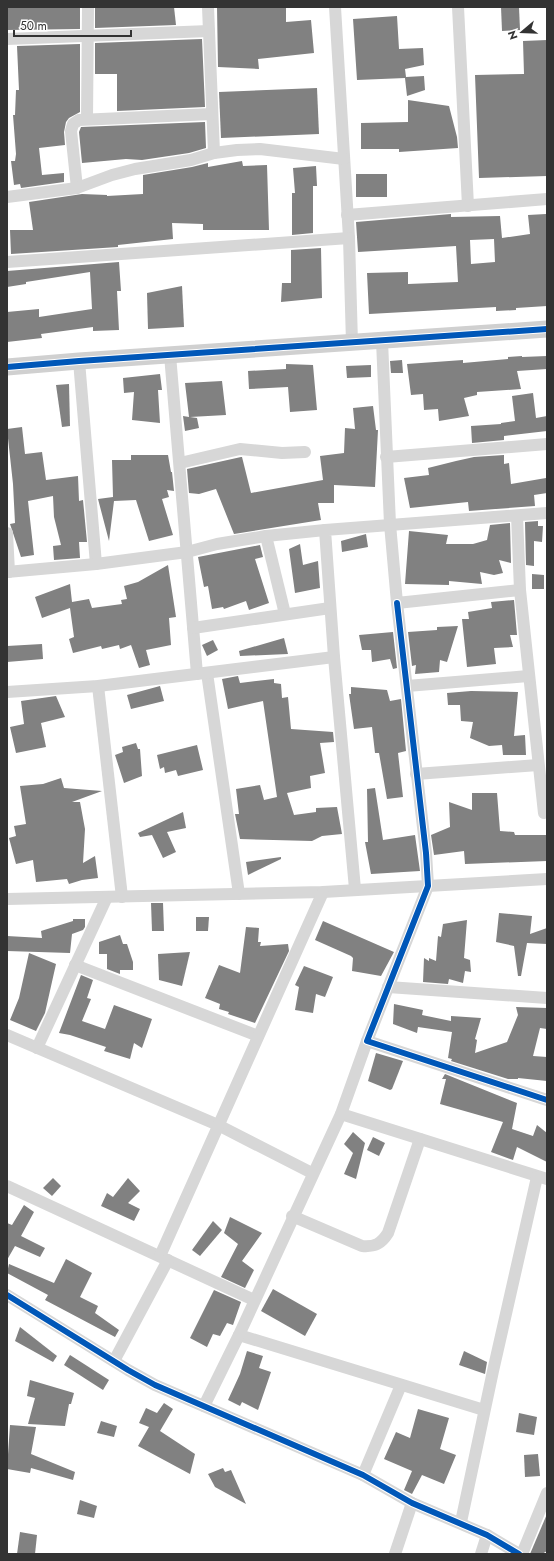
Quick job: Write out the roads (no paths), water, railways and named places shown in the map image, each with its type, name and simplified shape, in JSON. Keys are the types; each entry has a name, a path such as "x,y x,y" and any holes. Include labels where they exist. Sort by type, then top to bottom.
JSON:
{"street":[{"path":"87,119 88,7"},
{"path":"208,7 214,153"},
{"path":"335,7 349,238 352,342"},
{"path":"458,7 468,206"},
{"path":"7,39 209,31"},
{"path":"77,188 71,131 73,124 79,120 212,114"},
{"path":"7,197 77,188 112,175 135,169 192,160 214,153 260,149 344,159"},
{"path":"347,215 547,199"},
{"path":"7,262 349,238"},
{"path":"7,367 547,329"},
{"path":"204,1406 240,1335 292,1216 341,1114 367,1041 428,886 426,853 397,603 390,524 382,341"},
{"path":"170,355 193,628 202,674 238,894"},
{"path":"79,361 96,564"},
{"path":"386,457 547,444"},
{"path":"180,463 240,448 282,454 305,452"},
{"path":"7,533 8,572 96,564 187,552 217,544 266,536 390,524 547,513"},
{"path":"517,516 520,590 528,676 544,813"},
{"path":"325,530 334,657 355,889"},
{"path":"266,536 285,614"},
{"path":"397,603 520,590"},
{"path":"193,628 330,608"},
{"path":"7,692 98,686 334,657"},
{"path":"407,686 528,676"},
{"path":"98,686 122,897"},
{"path":"416,774 538,765"},
{"path":"7,899 323,892 547,879"},
{"path":"114,1361 164,1258 218,1125 323,892"},
{"path":"37,1048 107,897"},
{"path":"75,965 258,1036"},
{"path":"388,987 547,998"},
{"path":"7,1035 218,1125 312,1173"},
{"path":"367,1041 547,1100"},
{"path":"341,1114 542,1178 484,1410 461,1522"},
{"path":"292,1216 362,1246 373,1247 382,1242 388,1233 420,1139"},
{"path":"7,1186 254,1300"},
{"path":"7,1295 155,1385 363,1475 412,1503 461,1522 488,1535 519,1554"},
{"path":"240,1335 484,1410"},
{"path":"363,1475 401,1385"},
{"path":"522,1554 547,1493"},
{"path":"395,1554 412,1503"},
{"path":"481,1554 488,1535"}]}
